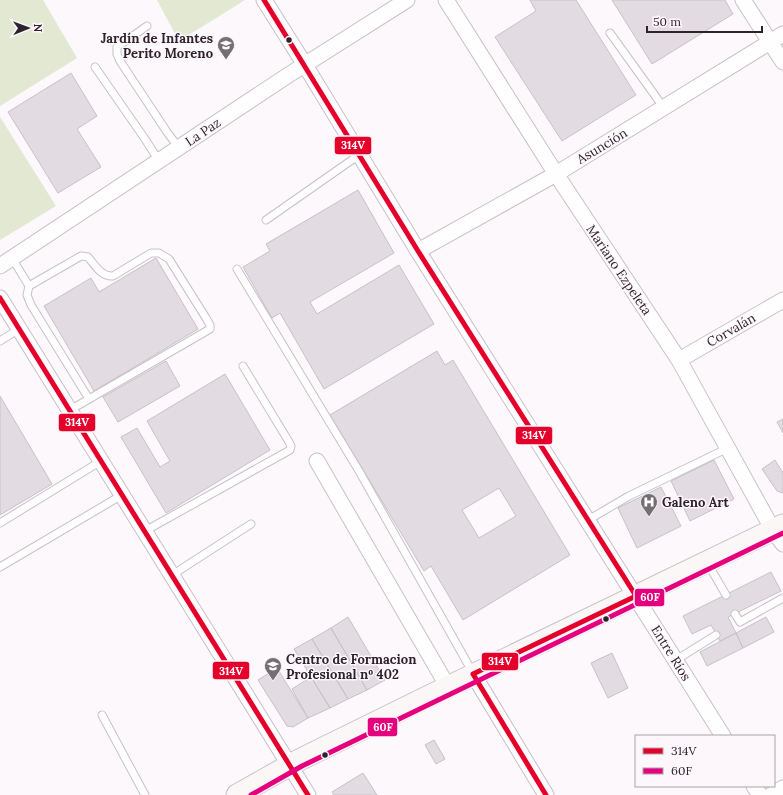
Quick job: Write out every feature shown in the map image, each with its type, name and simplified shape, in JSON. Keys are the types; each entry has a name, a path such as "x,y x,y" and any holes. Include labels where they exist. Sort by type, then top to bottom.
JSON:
{"main road":[{"path":"236,795 473,674 707,562 751,539 780,533"}],"street":[{"name":"Entre Ríos","path":"264,0 418,251 722,735"},
{"name":"La Paz","path":"6,262 305,65 407,0"},
{"name":"Mariano Ezpeleta","path":"446,0 556,174 679,360 728,448 780,533"},
{"path":"743,0 783,62"},
{"name":"Asunción","path":"418,251 556,174 783,34"},
{"path":"0,298 308,795"},
{"name":"Corvalán","path":"679,360 783,300"},
{"path":"317,461 448,687"},
{"path":"473,674 546,795"},
{"path":"771,795 783,788"}],"lane":[{"path":"147,26 117,47 117,54 120,61 167,132 180,148"},
{"path":"610,33 664,108"},
{"path":"95,67 159,161"},
{"path":"266,220 359,155"},
{"path":"70,410 210,329 210,325 169,259 159,252 151,254 113,276 102,274 88,256 81,256 29,286 27,295 31,305 89,399"},
{"path":"6,262 29,286"},
{"path":"237,269 359,471 473,674"},
{"path":"0,341 20,329"},
{"path":"145,531 290,450 291,446 289,442 243,366"},
{"path":"588,520 629,496 728,448"},
{"path":"0,523 101,461"},
{"path":"0,567 122,495"},
{"path":"172,575 251,524"},
{"path":"707,562 726,595"},
{"path":"732,626 783,598"},
{"path":"735,614 740,622"},
{"path":"676,660 716,635"},
{"path":"102,715 145,795"}],"green space":[{"path":"0,0 43,0 77,58 0,106"},
{"path":"157,0 245,0 179,41"},
{"path":"0,117 56,206 0,240"}],"building":[{"path":"530,0 576,0 636,95 562,141 495,37 536,11"},
{"path":"612,0 725,0 733,14 652,64"},
{"path":"71,73 97,116 77,129 101,167 58,193 8,112"},
{"path":"358,190 394,253 310,302 317,314 399,265 434,324 324,389 280,313 272,318 243,267 270,251 266,244"},
{"path":"156,258 198,329 94,391 44,306 91,278 99,292"},
{"path":"437,351 445,365 453,360 570,555 463,620 431,566 424,571 330,415","holes":["499,488 516,516 479,538 462,510"]},
{"path":"166,361 180,386 118,422 103,397"},
{"path":"225,374 270,450 166,513 121,437 137,428 160,467 170,461 147,421"},
{"path":"0,396 52,484 0,515"},
{"path":"783,419 783,433 777,422"},
{"name":"Galeno Art","path":"714,460 734,499 690,521 671,481"},
{"path":"775,460 783,473 783,493 777,491 762,469"},
{"name":"Galeno Art","path":"661,487 681,526 637,548 618,508"},
{"path":"771,572 781,591 728,617 736,633 720,641 711,625 692,634 683,616"},
{"path":"348,617 385,680 367,690 331,628"},
{"path":"766,617 774,632 743,648 736,633"},
{"path":"331,628 367,690 348,699 312,639"},
{"path":"736,633 743,648 707,666 700,652"},
{"path":"312,639 348,699 330,708 294,649"},
{"path":"612,653 628,688 608,698 591,663"},
{"path":"277,668 308,718 293,727 287,726 258,680"},
{"path":"311,677 330,708 308,718 292,689"},
{"path":"434,740 445,759 436,764 425,745"},
{"path":"363,773 377,795 334,795 332,792"}],"transit line":[{"name":"314V","path":"264,0 418,251 636,596 473,674 546,795"},
{"name":"314V","path":"0,298 308,795"},
{"name":"60F","path":"251,795 302,766 783,533"}],"place":[{"name":"Jardín de Infantes Perito Moreno","path":"226,60"},
{"name":"Galeno Art","path":"649,517"},
{"name":"Centro de Formacion Profesional nº 402","path":"273,681"}]}
